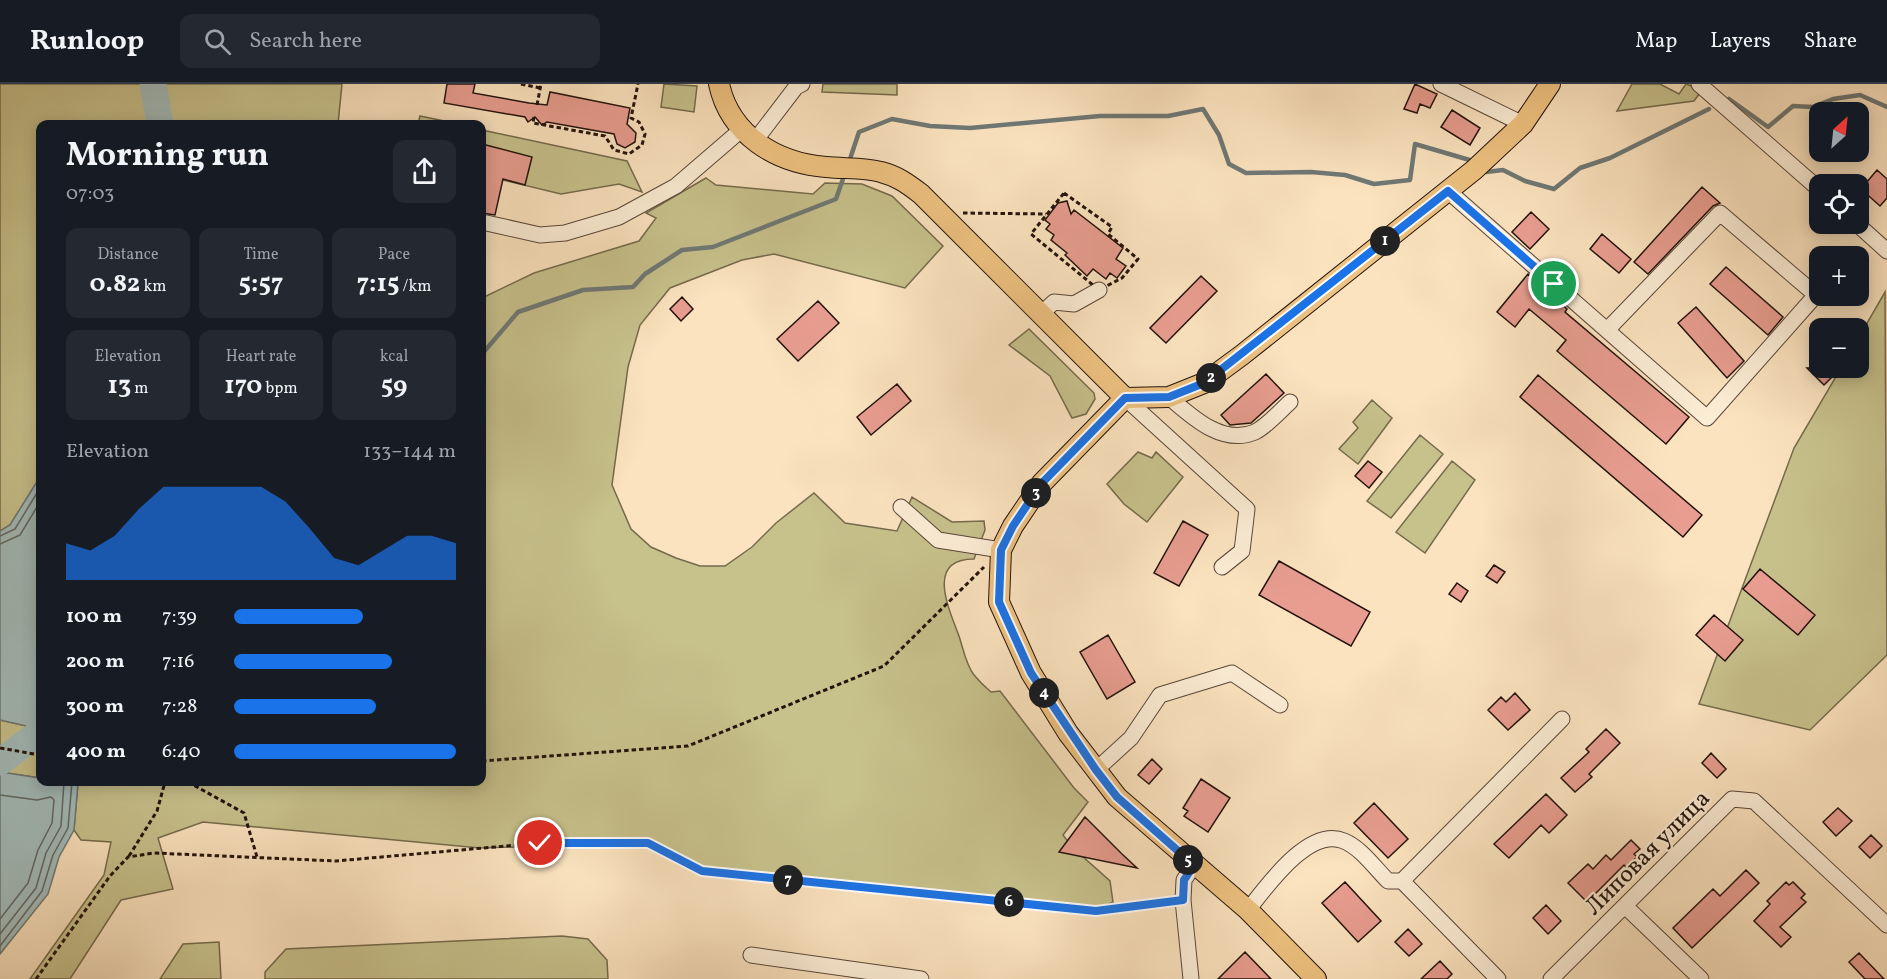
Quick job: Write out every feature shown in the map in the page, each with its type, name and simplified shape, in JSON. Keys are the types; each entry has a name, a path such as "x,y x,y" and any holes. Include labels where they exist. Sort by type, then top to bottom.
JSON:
{"main road":[{"path":"719,84 723,101 748,136 783,159 827,167 880,171 903,180 921,194 1125,398"},
{"path":"1317,979 1248,910 1117,797 1096,770 1031,673 999,602 1001,550 1013,526 1042,483 1125,398 1169,397 1204,383 1242,356 1448,191 1523,124 1550,84"}],"street":[{"path":"486,223 540,235 565,233 619,217 676,186 748,136 796,87 802,84"},
{"path":"1440,84 1523,124"},
{"path":"1699,84 1809,180"},
{"path":"1448,191 1707,418 1816,295 1720,213 1607,330"},
{"path":"1868,234 1887,251"},
{"path":"1042,313 1054,302 1074,304 1099,290"},
{"path":"1169,397 1202,426 1234,435 1255,432 1290,402"},
{"path":"1125,398 1247,509 1242,551 1222,567"},
{"path":"902,507 938,540 1001,550"},
{"path":"1096,770 1131,738 1160,695 1232,673 1280,705"},
{"path":"1248,910 1272,879 1307,846 1327,837 1343,840 1356,848 1388,881 1402,880 1563,719"},
{"name":"Липовая улица","path":"1551,979 1732,799 1755,801 1887,925"},
{"path":"1191,979 1183,900 1184,880 1194,865"},
{"path":"1402,880 1498,979"},
{"path":"1625,906 1701,979"},
{"path":"751,955 921,979"}],"path":[{"path":"521,84 540,86 537,105"},
{"path":"534,117 533,123 605,136 614,150 629,154 642,145 645,134 639,122 631,118 638,84"},
{"path":"1064,193 1112,227 1108,234 1138,259 1122,278 1099,290 1031,234 1064,193"},
{"path":"956,213 1046,214"},
{"path":"486,761 688,746 884,666 1001,550"},
{"path":"0,748 36,754"},
{"path":"36,979 110,876 128,857 157,811 164,786"},
{"path":"199,786 244,813 257,857"},
{"path":"128,857 154,853 336,861 540,843 648,843 702,871 1096,911 1183,900"}],"shaded area":[{"path":"0,84 342,84 338,120 36,120 36,483 10,525 0,531"},
{"path":"664,84 697,86 694,112 661,107"},
{"path":"823,84 897,84 897,95 822,92"},
{"path":"1632,84 1660,84 1679,94 1686,84 1702,90 1694,101 1617,111"},
{"path":"420,116 440,120 419,120"},
{"path":"486,131 627,161 642,192 619,184 561,194 486,176"},
{"path":"706,178 716,185 813,194 825,183 862,184 892,196 943,246 905,288 774,254 742,260 670,288 640,325 628,367 612,485 631,529 651,547 700,566 725,566 752,547 776,523 814,493 845,523 897,531 912,497 952,522 984,521 985,530 974,559 959,561 950,567 945,576 944,587 950,613 974,675 991,692 1000,691 1074,788 1088,802 1063,835 1072,847 1110,881 1113,902 1096,911 702,871 648,843 480,848 203,822 158,838 173,889 121,900 70,979 30,979 104,875 111,842 81,840 74,830 78,786 486,786 486,296 534,273 639,241 656,218 646,213"},
{"path":"1885,292 1887,655 1810,730 1699,704 1794,448 1835,378 1869,378 1869,320"},
{"path":"1029,329 1094,393 1095,399 1086,414 1072,418 1050,376 1009,345"},
{"path":"1372,400 1392,418 1358,464 1339,449 1358,428 1353,422"},
{"path":"1420,435 1443,454 1391,518 1367,501"},
{"path":"1138,452 1152,458 1156,452 1183,477 1147,522 1124,504 1107,484"},
{"path":"1452,461 1475,480 1425,553 1396,532"},
{"path":"0,720 36,728 36,777 0,772"},
{"path":"562,936 588,939 607,960 608,979 265,979 265,972 286,949"},
{"path":"219,942 221,979 160,979 183,944"}],"water":[{"path":"36,483 36,728 0,720 0,531 10,525"},
{"path":"0,772 36,777 36,786 78,786 74,830 59,857 48,894 0,954"}],"building":[{"path":"447,84 475,84 473,93 529,103 547,105 550,92 630,108 627,124 636,133 635,142 625,148 617,144 614,134 547,122 542,125 535,117 528,122 525,117 444,103"},
{"path":"1415,84 1437,94 1430,108 1420,104 1417,113 1404,109"},
{"path":"1452,110 1480,128 1470,145 1441,127"},
{"path":"486,145 532,157 525,185 503,179 495,215 486,214"},
{"path":"1877,170 1887,179 1887,198 1880,206 1869,196 1869,180"},
{"path":"1702,187 1720,203 1713,206 1648,274 1634,262"},
{"path":"1067,201 1071,214 1074,210 1123,248 1116,259 1126,266 1117,278 1110,273 1106,279 1093,269 1087,276 1065,255 1067,253 1051,240 1054,235 1046,229 1050,224 1045,220 1058,203"},
{"path":"1531,212 1549,229 1530,249 1512,232"},
{"path":"1602,234 1631,259 1619,273 1590,249"},
{"path":"1726,267 1783,317 1768,335 1710,284"},
{"path":"1528,274 1567,309 1565,312 1689,417 1666,444 1557,351 1566,340 1529,309 1515,327 1497,312"},
{"path":"1201,276 1217,291 1166,343 1150,328"},
{"path":"682,297 693,309 681,321 670,309"},
{"path":"818,301 839,323 798,361 777,339"},
{"path":"1696,307 1744,361 1727,378 1678,323"},
{"path":"1266,374 1284,393 1251,423 1230,425 1221,415"},
{"path":"1538,375 1702,515 1683,537 1520,397"},
{"path":"1817,378 1831,378 1824,385"},
{"path":"897,384 911,401 871,435 857,417"},
{"path":"1368,461 1382,472 1369,488 1355,476"},
{"path":"1183,521 1208,535 1179,586 1154,573"},
{"path":"1279,561 1370,612 1351,646 1259,595"},
{"path":"1494,565 1505,572 1497,583 1486,576"},
{"path":"1760,569 1815,615 1798,635 1743,589"},
{"path":"1457,583 1468,591 1461,602 1449,594"},
{"path":"1714,615 1743,640 1725,661 1696,635"},
{"path":"1108,635 1135,682 1107,699 1080,652"},
{"path":"1515,693 1530,710 1508,730 1488,710 1501,697 1506,702"},
{"path":"1606,729 1620,743 1589,774 1592,777 1575,792 1561,778 1589,752 1586,749"},
{"path":"1711,753 1726,769 1717,778 1702,763"},
{"path":"1152,759 1162,769 1149,784 1138,775"},
{"path":"1201,779 1230,798 1208,832 1184,816 1188,811 1183,808"},
{"path":"1546,794 1567,815 1549,833 1541,825 1509,858 1494,844"},
{"path":"1374,803 1408,839 1388,858 1354,823"},
{"path":"1838,808 1852,821 1836,836 1823,822"},
{"path":"1085,817 1122,854 1137,868 1059,852"},
{"path":"1871,835 1882,846 1870,858 1859,847"},
{"path":"1631,840 1640,849 1634,854 1637,857 1626,867 1624,865 1587,902 1568,883 1588,864 1593,869 1606,855 1611,860"},
{"path":"1746,870 1759,883 1692,948 1673,928 1713,889 1720,896"},
{"path":"1345,882 1381,921 1358,942 1322,903"},
{"path":"1786,882 1789,885 1793,882 1805,894 1801,898 1806,902 1780,927 1791,937 1781,947 1754,921 1770,904 1767,901"},
{"path":"1546,905 1561,921 1548,934 1533,918"},
{"path":"1408,929 1422,944 1409,956 1395,942"},
{"path":"1245,952 1271,979 1218,979"},
{"path":"1859,953 1884,979 1865,979 1849,962"},
{"path":"1440,961 1452,974 1447,979 1421,979"}],"waterway":[{"path":"153,84 159,120"},
{"path":"1729,99 1768,127 1793,106 1813,107 1833,99 1860,95 1887,107"},
{"path":"849,162 859,132 892,119 930,126 970,128 1100,116 1168,116 1203,109 1219,135 1229,164 1246,173 1311,172 1345,175 1374,184 1410,180 1415,144 1473,161"},
{"path":"1486,172 1503,170 1525,181 1554,189 1580,168 1610,158 1709,109"},
{"path":"486,349 518,312 583,290 633,287 645,274 682,250 713,247 836,199 845,173"},
{"path":"0,762 36,735"}],"route":[{"path":"540,843 648,843 702,871 1096,911 1183,900 1184,880 1194,865 1117,797 1068,733 1031,673 999,602 1001,550 1013,526 1042,483 1125,398 1169,397 1204,383 1242,356 1304,304 1448,191 1554,284"}]}
